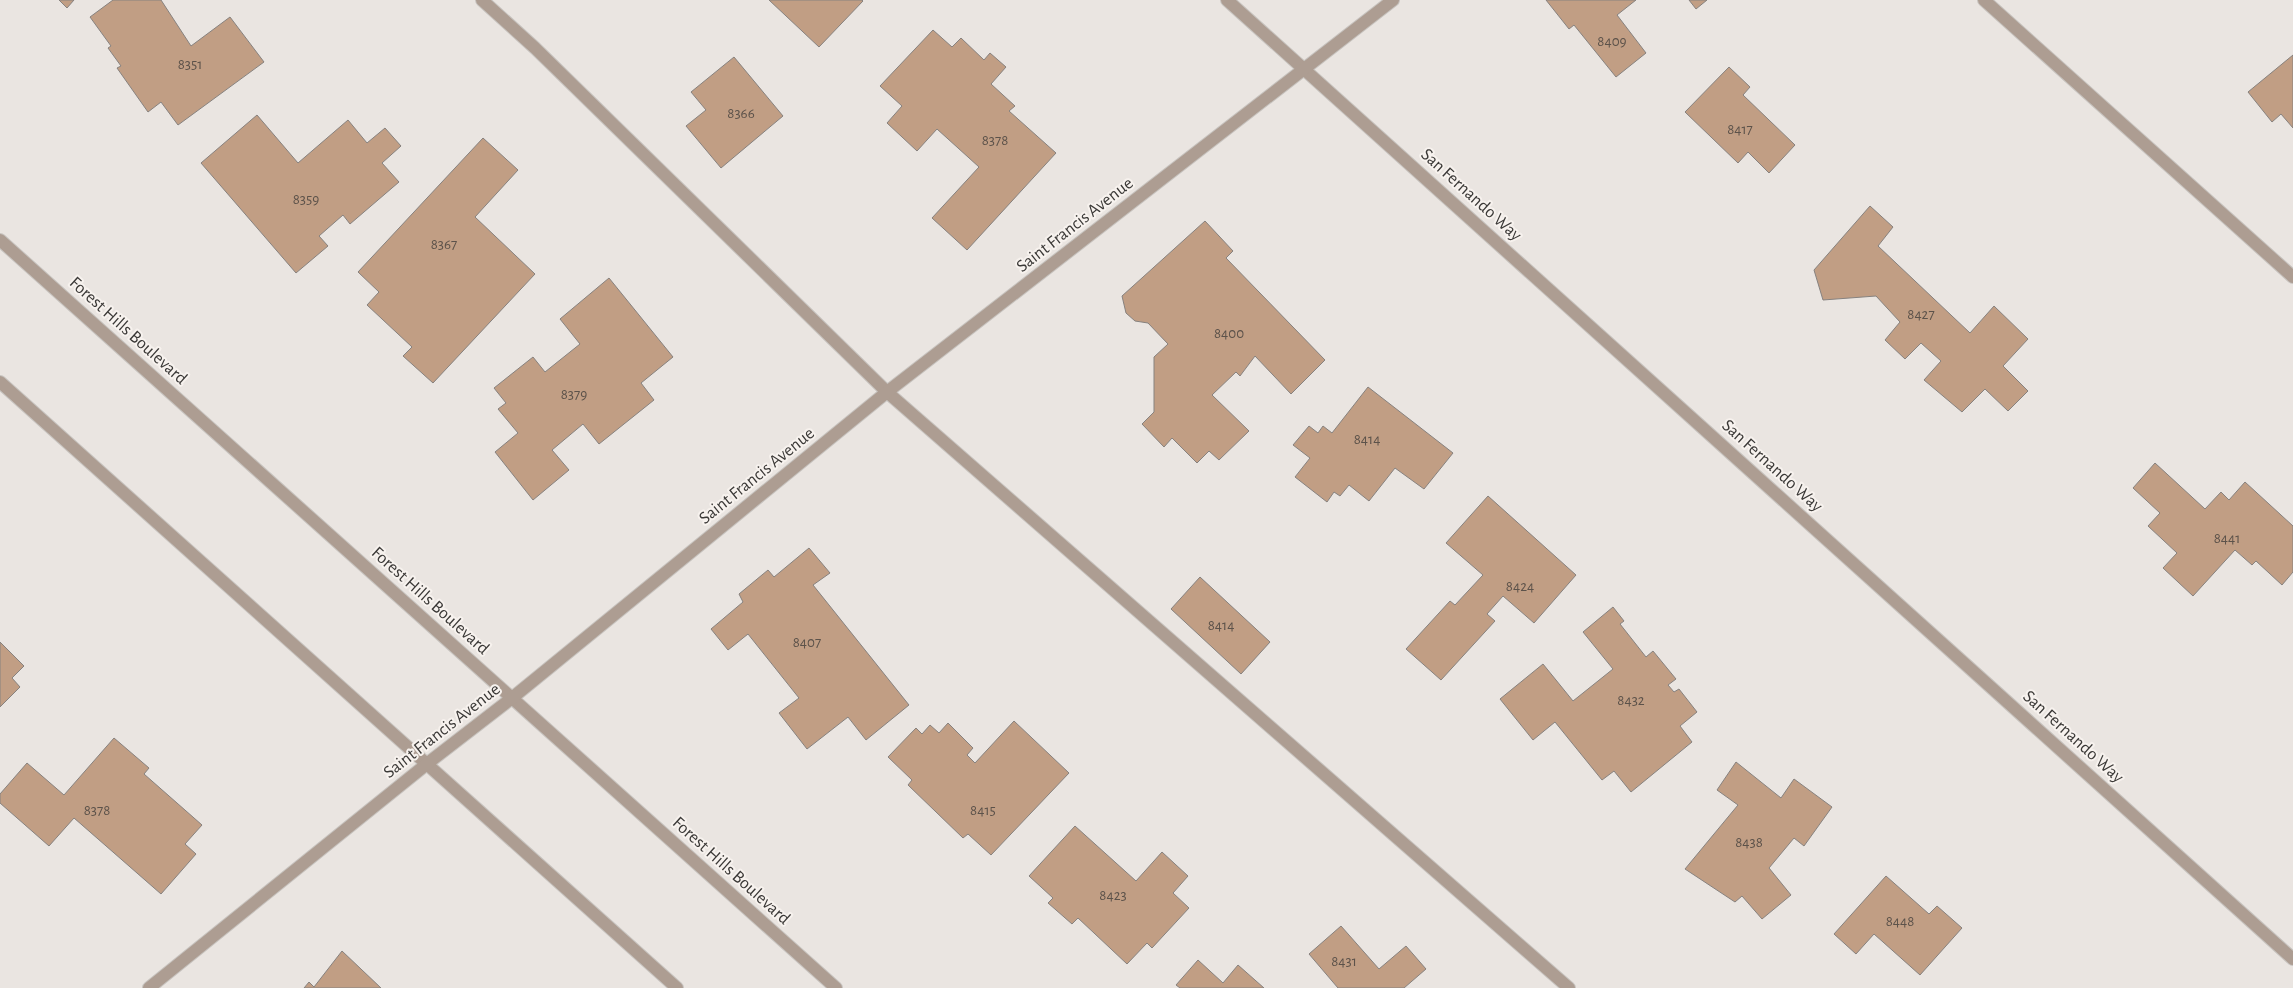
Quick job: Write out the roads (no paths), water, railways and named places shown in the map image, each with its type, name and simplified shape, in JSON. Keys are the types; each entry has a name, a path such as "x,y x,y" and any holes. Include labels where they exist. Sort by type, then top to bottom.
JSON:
{"street":[{"path":"482,0 535,48 887,392 1569,988"},
{"name":"San Fernando Way","path":"1227,0 2293,959"},
{"name":"Saint Francis Avenue","path":"149,988 428,763 512,698 887,392 1393,0"},
{"path":"1984,0 2293,277"},
{"name":"Forest Hills Boulevard","path":"0,240 836,988"},
{"path":"0,382 428,763 677,988"}]}
